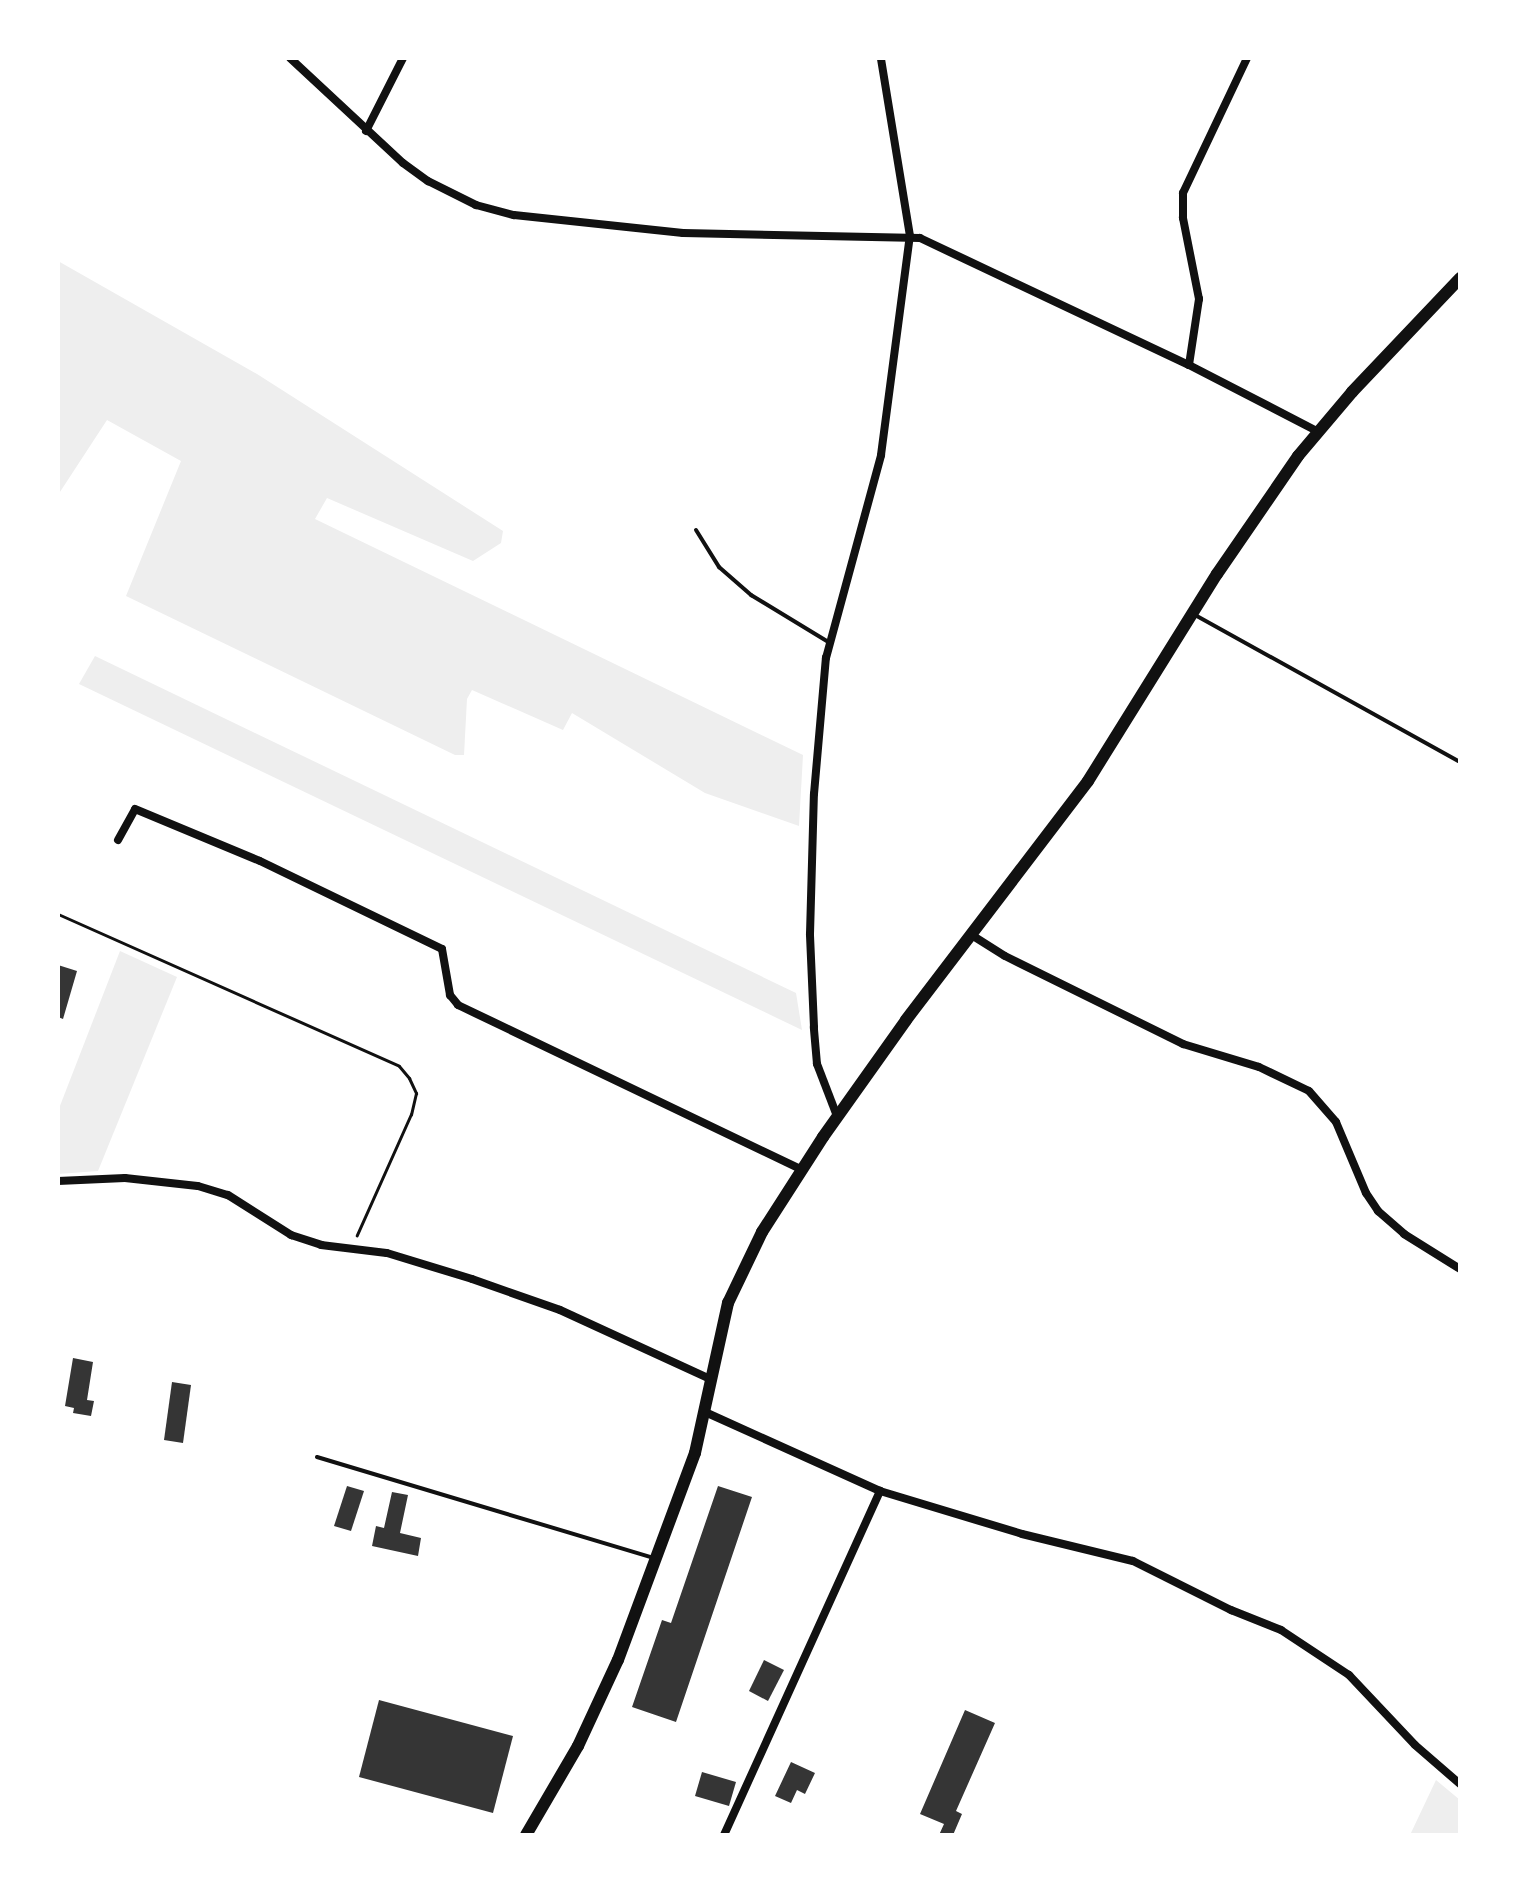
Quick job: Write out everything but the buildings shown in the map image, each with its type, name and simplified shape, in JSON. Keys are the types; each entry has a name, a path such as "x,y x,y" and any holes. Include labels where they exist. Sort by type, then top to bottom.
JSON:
{"main road":[{"path":"526,1835 599,1704 656,1559 705,1412 717,1338 735,1284 762,1232 837,1116 970,934 1088,781 1287,471 1460,278"}],"street":[{"path":"290,58 366,131 428,181 468,201 502,213 683,233 910,236 940,244 1319,432"},
{"path":"366,131 403,58"},
{"path":"837,1116 817,1064 810,934 816,757 830,643 859,547 881,455 910,236 881,58"},
{"path":"1189,365 1199,299 1183,218 1183,193 1247,58"},
{"path":"118,840 135,809 260,861 442,949 450,995 458,1005 801,1169"},
{"path":"970,934 1005,956 1183,1044 1259,1067 1309,1091 1336,1122 1366,1193 1378,1211 1404,1234 1460,1269"},
{"path":"58,1181 125,1178 198,1186 228,1195 291,1235 321,1245 354,1247 430,1266 560,1310 710,1379"},
{"path":"705,1412 880,1491 1022,1534 1133,1561 1231,1610 1281,1630 1349,1675 1415,1745 1460,1784"},
{"path":"724,1835 880,1491"}],"lane":[{"path":"696,530 719,567 751,595 830,643"},
{"path":"1193,613 1460,762"},
{"path":"317,1457 656,1559"}],"path":[{"path":"58,914 399,1066 416,1093 411,1114 361,1220 354,1247"}],"shaded area":[{"path":"58,261 257,374 503,531 501,543 473,561 327,498 315,519 803,755 799,826 705,793 572,713 563,730 472,690 467,699 464,755 455,755 126,596 181,461 107,420 58,495"},
{"path":"95,656 796,993 802,1030 79,684"},
{"path":"120,951 177,977 98,1171 58,1174 58,1111"},
{"path":"1436,1780 1460,1800 1460,1835 1410,1835"}]}
